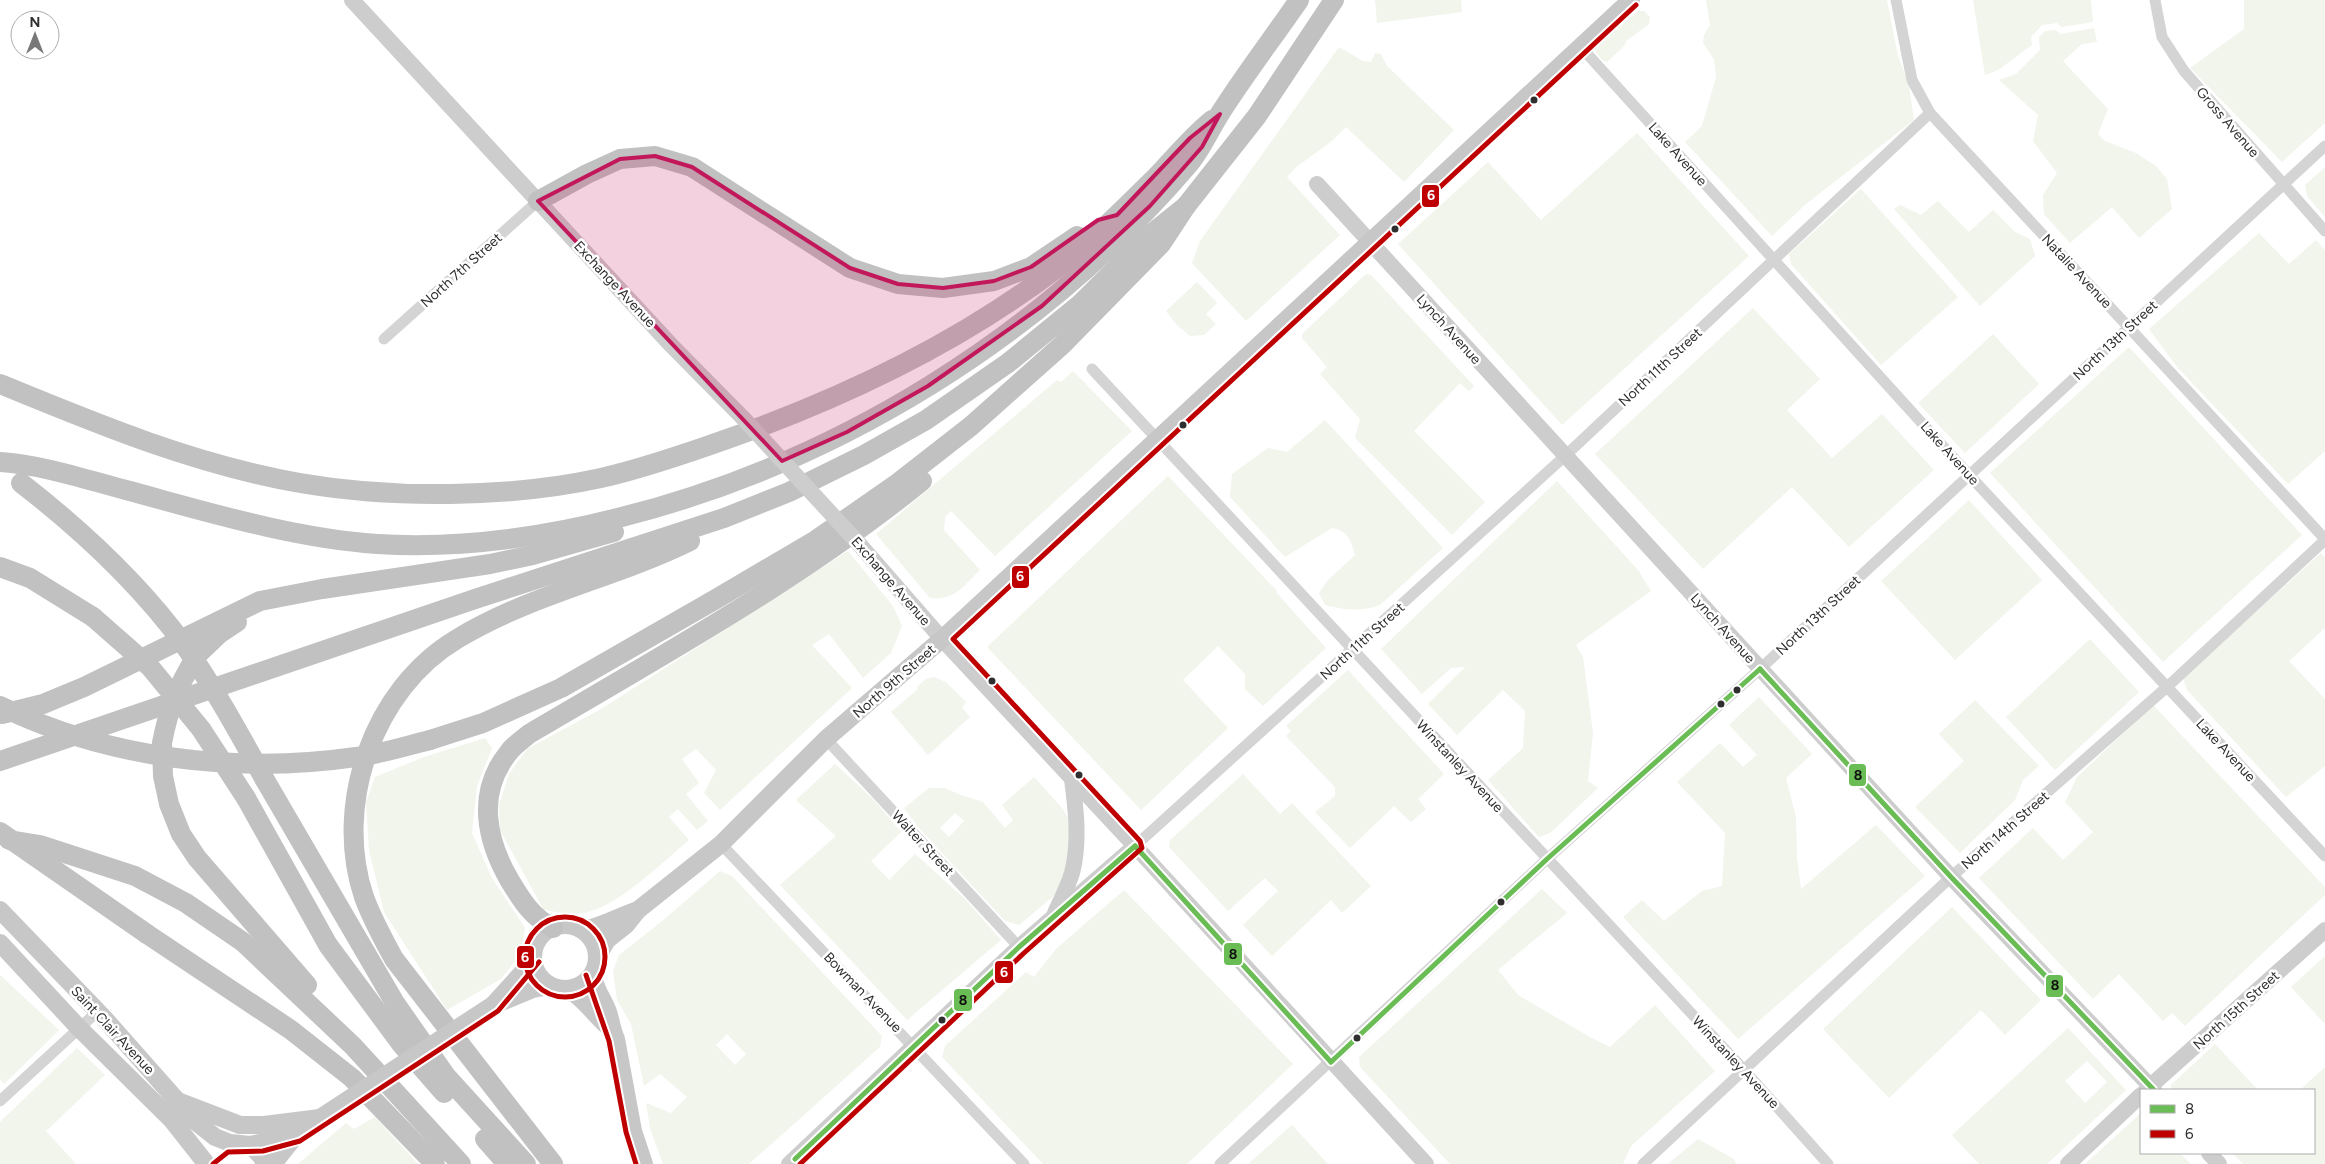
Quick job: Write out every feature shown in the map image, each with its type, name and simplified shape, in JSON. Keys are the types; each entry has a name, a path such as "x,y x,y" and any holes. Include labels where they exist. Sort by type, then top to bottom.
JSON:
{"highway":[{"path":"0,462 22,464 239,521 374,544 423,545 493,542 585,526 697,495 806,452 868,421 928,386 986,348 1042,306 1095,260 1150,206 1202,147 1220,114 1299,0"},
{"path":"0,706 21,716 90,740 150,754 227,763 294,763 357,757 430,740 483,723 561,688 816,540 898,483 1011,392 1134,274 1161,244 1186,206 1257,116 1334,0"},
{"path":"0,384 129,435 212,463 300,483 366,491 468,494 516,490 600,478 679,457 797,414 903,364 999,309 1058,267 1117,215 1159,174 1190,138 1220,114"},
{"path":"538,201 587,174 620,159 654,156 692,167 850,268 898,284 943,288 994,282 1031,267 1068,243 1098,220 1117,215"},
{"path":"0,761 475,599 724,518 789,492 864,455 926,420 1008,363 1079,305 1151,234 1186,206"},
{"path":"553,928 535,917 522,902 497,858 489,829 488,804 496,774 509,751 529,734 759,598 885,511 985,429 1011,392"},
{"path":"0,714 42,704 59,697 260,601 490,564 578,543 742,490 754,485 806,452"},
{"path":"0,468 60,512 102,550 138,588 185,646 226,710 395,1004 446,1076 526,1164"},
{"path":"552,1164 394,958 378,930 364,896 357,863 354,833 356,792 367,753 385,714 417,671 455,640 491,620 676,548 703,534 724,518"},
{"path":"0,567 30,578 93,617 150,667 201,728 246,798 328,944 402,1045 506,1164"},
{"path":"288,596 241,619 219,634 197,655 181,681 169,710 162,743 163,776 169,804 181,834 197,858 334,1016 353,1046"},
{"path":"0,832 147,934 291,1030 352,1078 435,1164"},
{"path":"0,839 40,845 136,876 186,903 243,942 353,1046 461,1164"}],"main road":[{"name":"North 9th Street","path":"598,955 608,940 626,925 638,910 721,844 826,739 942,639 1371,244 1631,0"},
{"name":"Saint Clair Avenue","path":"0,910 98,1011 196,1122 215,1137 230,1143"},
{"name":"North 9th Street","path":"582,930 597,927 619,916 638,910"},
{"path":"493,1005 533,958 538,940 553,928 568,925 582,930 593,941 598,955 594,974 596,989 608,1011 622,1063 633,1131 644,1164"},
{"name":"Saint Clair Avenue","path":"0,943 79,1028 171,1119 205,1163"},
{"path":"533,958 537,972 550,986"},
{"path":"568,990 583,985 594,974"},
{"path":"273,1164 296,1135 320,1118 493,1005 530,990 550,986 568,990 584,1002 596,1018 612,1030"},
{"path":"180,1102 240,1125 264,1125 320,1118"},
{"path":"205,1163 214,1150 230,1143 250,1145 296,1135"},
{"path":"250,1145 263,1158 264,1164"}],"street":[{"name":"Exchange Avenue","path":"352,0 672,345 743,418 860,545 942,639 1135,846 1426,1164"},
{"name":"Natalie Avenue","path":"1896,0 1912,80 1930,113 2325,539"},
{"name":"Gross Avenue","path":"2155,0 2162,37 2184,71 2283,186 2325,231"},
{"name":"Lake Avenue","path":"1580,46 1969,475 2325,856"},
{"name":"North 11th Street","path":"789,1164 1019,948 1353,650 1565,456 1930,113"},
{"name":"North 13th Street","path":"1221,1164 1547,859 1760,669 2325,146"},
{"name":"Lynch Avenue","path":"1316,184 2147,1089"},
{"name":"North 7th Street","path":"384,338 538,201"},
{"name":"Winstanley Avenue","path":"1092,369 1745,1071 1828,1164"},
{"name":"North 14th Street","path":"1643,1164 1951,877 2167,687 2325,539"},
{"name":"Walter Street","path":"826,739 1019,948"},
{"path":"1053,917 1071,875 1075,856 1076,825 1072,779"},
{"name":"Bowman Avenue","path":"721,844 914,1045 1024,1164"},
{"name":"North 15th Street","path":"2149,1089 2325,930"},
{"path":"0,1101 98,1011"},
{"name":"North 15th Street","path":"2068,1164 2140,1097"},
{"path":"2210,1154 2219,1164"}],"highlighted area":[{"path":"1220,114 1202,147 1150,206 1042,306 928,386 847,432 782,461 538,201 620,159 655,156 692,167 850,268 898,284 943,288 994,281 1031,267 1098,220 1117,215 1190,138"}],"shaded area":[{"path":"1375,0 1461,0 1462,12 1377,23"},
{"path":"1706,0 1887,0 1898,56 1909,85 1914,120 1806,204 1772,236 1685,142 1702,126 1716,77 1714,59 1703,43 1704,35 1710,25"},
{"path":"1973,0 2091,0 2093,22 2061,27 2057,23 2042,25 2031,37 2032,45 1998,70 1985,75"},
{"path":"2244,0 2325,0 2325,123 2282,162 2190,68 2244,29"},
{"path":"1638,11 1644,11 1650,17 1649,24 1626,41 1624,46 1607,62 1602,60 1595,51 1597,46"},
{"path":"2094,28 2097,42 2082,44 2063,61 2108,109 2098,134 2105,141 2136,153 2156,166 2167,179 2172,209 2139,238 2112,207 2070,243 2044,214 2043,195 2057,173 2033,141 2038,115 1999,80 2016,74 2040,50 2039,37 2045,31 2055,30 2061,34"},
{"path":"1339,47 1363,61 1371,62 1375,53 1381,54 1387,66 1454,130 1404,182 1346,127 1332,141 1295,168 1287,177 1340,235 1246,321 1192,263 1200,241"},
{"path":"1637,133 1749,256 1562,425 1398,244 1488,162 1541,220"},
{"path":"2325,167 2325,217 2307,196 2305,185"},
{"path":"1861,189 1958,297 1881,365 1791,264 1789,254"},
{"path":"1938,201 1969,232 1993,210 2015,232 2030,239 2035,256 1980,306 1894,209 1900,205 1921,215"},
{"path":"2259,233 2289,264 2316,240 2325,250 2325,451 2288,484 2177,367 2149,329"},
{"path":"1366,274 1371,275 1474,386 1469,391 1460,383 1414,431 1485,502 1452,535 1355,438 1360,419 1320,374 1327,367 1302,338 1302,334"},
{"path":"1197,282 1217,303 1206,314 1216,324 1204,335 1190,336 1176,324 1166,311"},
{"path":"1753,308 1820,379 1787,410 1832,458 1882,414 1934,470 1849,547 1792,487 1703,569 1595,454"},
{"path":"1993,334 2039,384 1965,453 1918,403"},
{"path":"2129,347 2302,535 2163,662 1990,473"},
{"path":"1073,371 1132,431 995,556 951,511 945,517 944,530 980,570 952,595 930,598 876,534 1057,380 1061,382"},
{"path":"1325,420 1443,548 1380,605 1366,609 1353,610 1325,605 1319,593 1327,581 1355,555 1348,537 1342,531 1332,528 1285,557 1230,497 1232,474 1268,448 1287,452"},
{"path":"1168,476 1277,591 1326,648 1263,706 1245,689 1245,674 1218,646 1183,680 1228,728 1141,810 987,647"},
{"path":"1557,481 1638,570 1651,591 1576,645 1583,657 1593,733 1588,781 1598,788 1550,833 1539,837 1488,780 1523,748 1525,711 1503,690 1457,735 1428,704 1465,667 1451,668 1422,694 1381,649"},
{"path":"1969,500 2042,580 1955,660 1881,581"},
{"path":"848,551 893,606 902,626 891,653 863,678 829,634 812,645 852,688 720,810 704,793 716,770 696,749 682,759 699,783 686,794 708,821 697,830 678,809 669,817 689,840 627,892 600,908 577,914 543,909 500,830 499,805 509,774 527,749 601,709"},
{"path":"2321,553 2325,558 2325,628 2289,661 2325,699 2325,766 2286,797 2187,690 2183,678"},
{"path":"2090,639 2139,692 2055,770 2006,717"},
{"path":"1348,670 1444,774 1418,799 1426,809 1411,822 1394,806 1350,848 1315,812 1335,796 1335,787 1286,736 1291,731 1286,726"},
{"path":"934,677 946,682 966,702 962,708 970,717 928,755 891,712 918,689 917,687 926,679"},
{"path":"1759,697 1812,754 1786,778 1796,817 1797,858 1801,889 1876,825 1925,876 1738,1039 1623,917 1642,900 1664,921 1702,891 1722,886 1725,833 1677,782 1720,743 1743,767 1757,755 1729,725"},
{"path":"1975,700 2039,766 2023,780 2015,800 1960,853 1915,807 1964,761 1939,734"},
{"path":"2153,705 2325,887 2325,895 2185,1026 2172,1013 2163,1021 2119,974 2093,999 1979,878 2033,828 2063,860 2093,832 2065,802 2077,777"},
{"path":"485,738 492,748 477,786 472,833 492,878 525,928 521,954 501,979 447,1010 384,912 369,850 366,802 375,777 424,757"},
{"path":"835,764 874,800 901,832 871,861 889,880 915,854 966,900 1001,940 907,1020 780,885 836,836 796,800"},
{"path":"1243,774 1280,814 1292,803 1371,886 1342,913 1331,900 1272,956 1243,925 1278,891 1265,878 1228,911 1169,847 1170,840"},
{"path":"1034,777 1063,809 1078,837 1056,894 1019,925 1005,921 919,828 904,808 929,788 945,788 983,802 1005,828 1013,820 1002,805","holes":["955,813 964,821 949,837 940,828"]},
{"path":"720,871 732,876 882,1036 880,1047 749,1164 663,1164 650,1128 646,1103 671,1113 687,1097 660,1074 644,1086 631,1024 617,1000 613,971 619,955","holes":["727,1034 746,1054 735,1065 716,1045"]},
{"path":"1542,889 1567,913 1498,970 1518,995 1610,1047 1655,1005 1715,1071 1631,1146 1623,1164 1450,1164 1360,1067 1359,1057"},
{"path":"1124,890 1293,1064 1187,1164 1043,1164 942,1057 945,1046 1026,972 1034,977 1056,949"},
{"path":"1952,907 2041,1000 2005,1035 1981,1010 1889,1098 1823,1029"},
{"path":"2325,956 2325,1024 2291,987"},
{"path":"0,975 59,1030 4,1084 0,1079"},
{"path":"2068,1028 2126,1090 2047,1164 1979,1164 1952,1135","holes":["2087,1061 2107,1082 2085,1103 2065,1081"]},
{"path":"2215,1044 2257,1089 2173,1089 2170,1086"},
{"path":"77,1048 105,1075 46,1131 76,1164 0,1164 0,1122"},
{"path":"2325,1067 2325,1164 2243,1164 2233,1154 2315,1154 2315,1089 2301,1089"},
{"path":"2140,1114 2140,1154 2181,1154 2191,1164 2085,1164"},
{"path":"375,1117 418,1164 298,1164 346,1123 354,1129"},
{"path":"1292,1125 1328,1164 1249,1163"},
{"path":"1698,1139 1734,1159 1736,1164 1668,1164"}],"transit line":[{"name":"6","path":"800,1164 1024,953 1142,848 1140,841 953,639 1636,5"},
{"name":"8","path":"1760,669 1951,877 2153,1089"},
{"name":"8","path":"1331,1062 1547,859 1760,669"},
{"name":"8","path":"1135,846 1331,1062"},
{"name":"8","path":"795,1159 1019,947 1135,846"},
{"name":"6","path":"565,917 580,920 593,929 602,942 605,957 602,972 593,985 580,994 565,997 550,994 537,985 528,972 525,957 528,942 537,929 550,920 565,917"},
{"name":"6","path":"213,1164 228,1152 263,1151 300,1141 498,1011 539,962"},
{"name":"6","path":"586,975 609,1041 626,1132 636,1164"}]}
